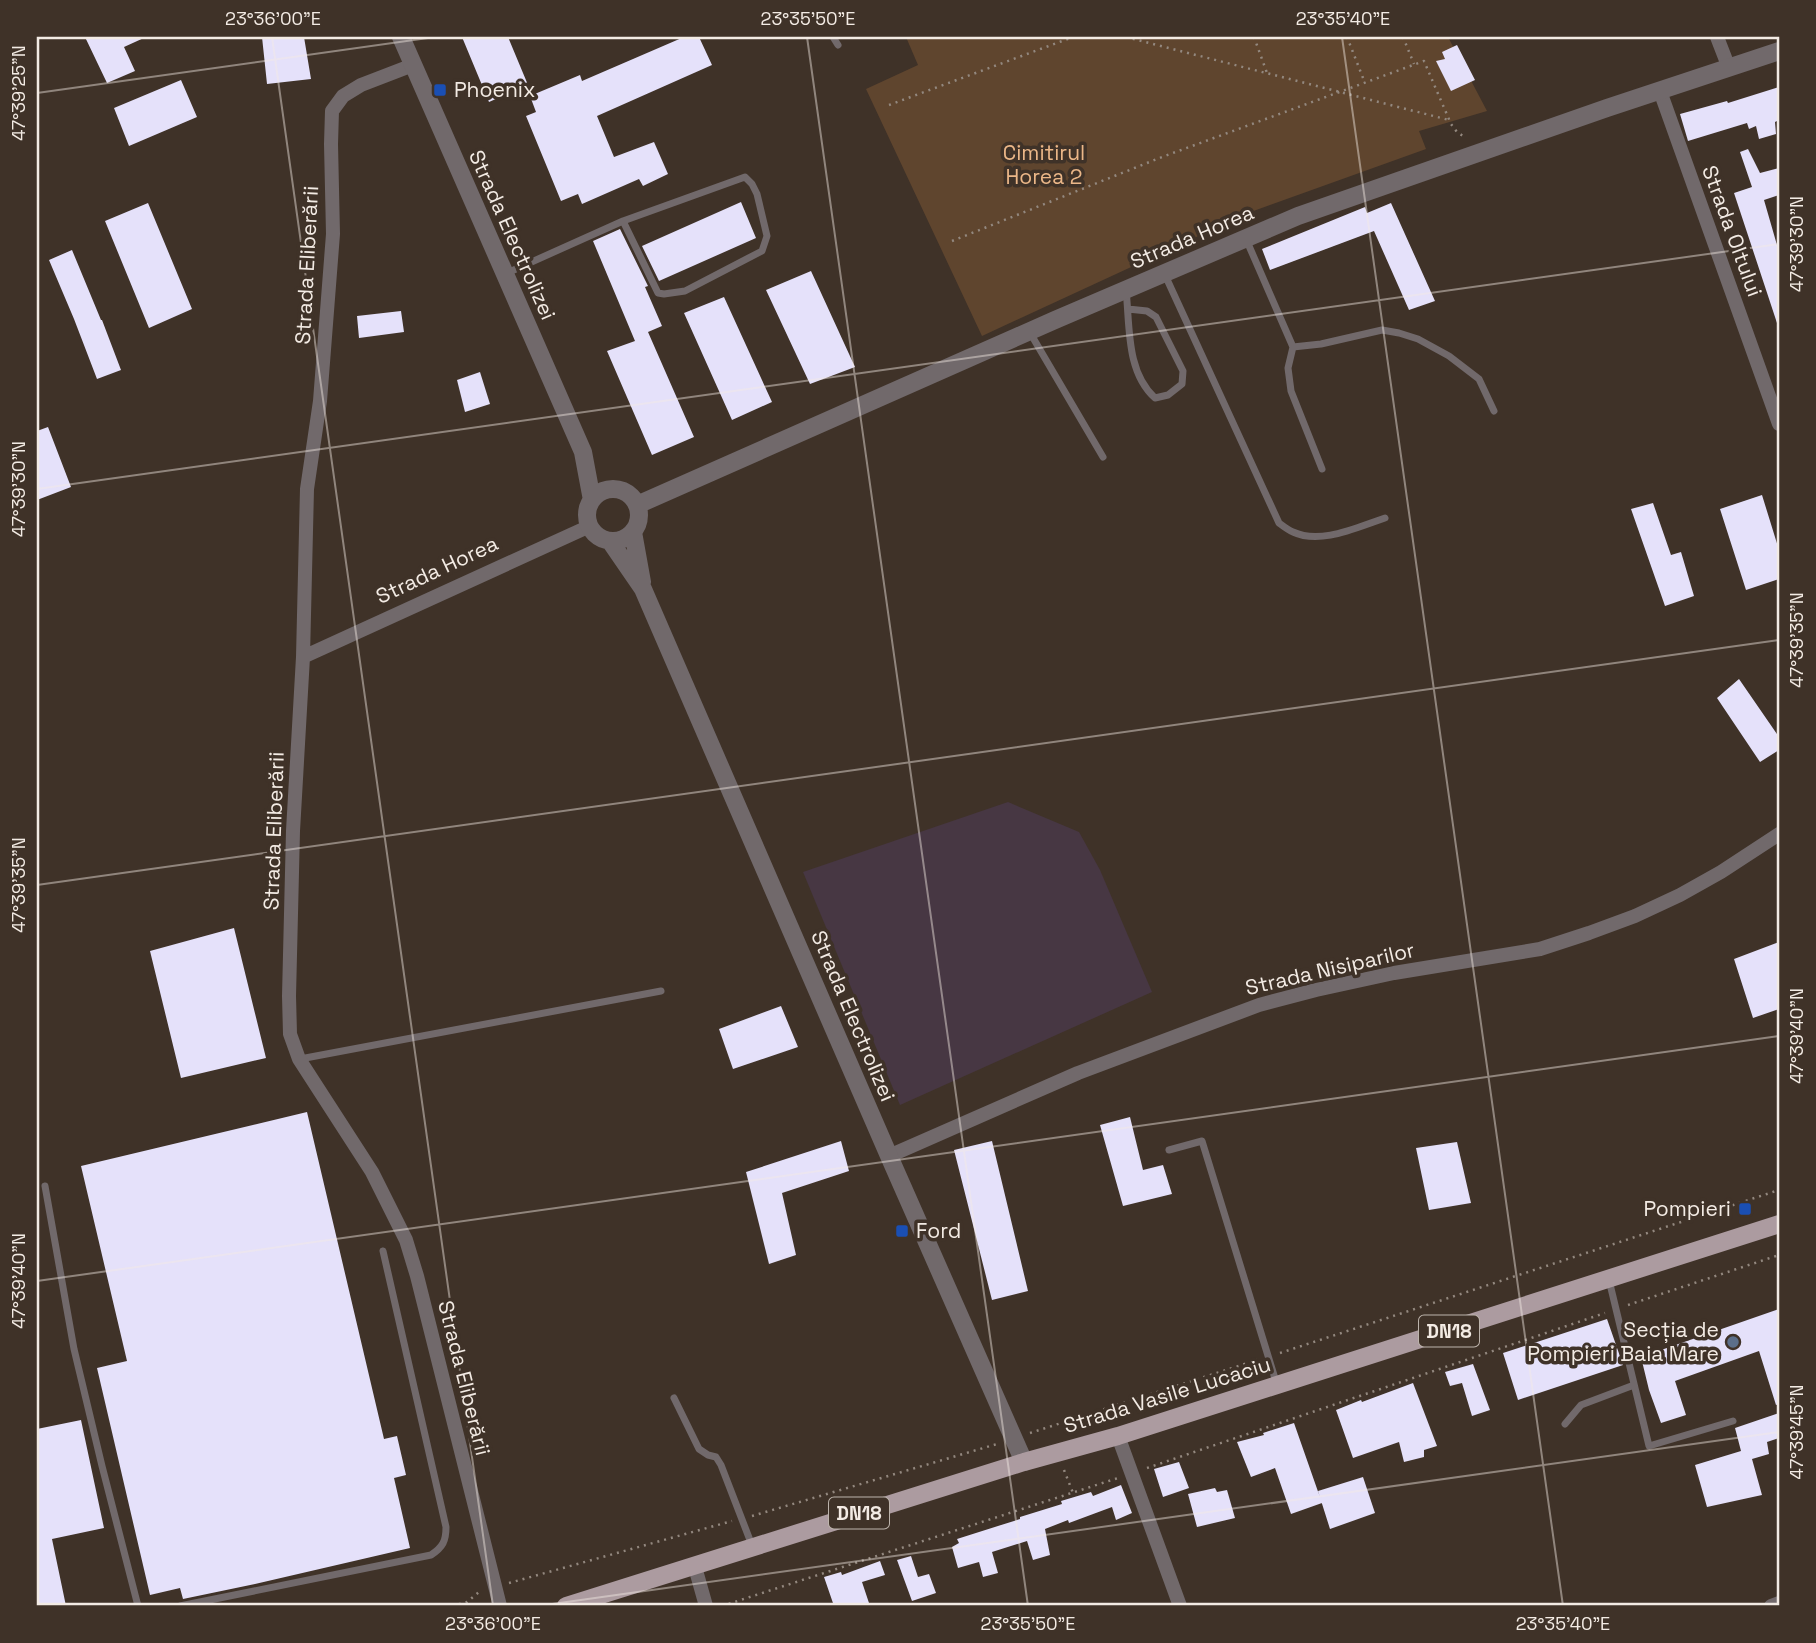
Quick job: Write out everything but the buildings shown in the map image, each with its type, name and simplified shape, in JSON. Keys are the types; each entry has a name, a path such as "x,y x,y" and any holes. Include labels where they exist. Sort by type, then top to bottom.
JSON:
{"main road":[{"name":"Strada Vasile Lucaciu","path":"566,1606 1024,1462 1118,1436 1779,1224"}],"street":[{"name":"Strada Electrolizei","path":"401,37 583,452 592,500"},
{"path":"1717,37 1729,68"},
{"name":"Strada Horea","path":"637,505 1029,331 1298,216 1779,51"},
{"name":"Strada Eliberării","path":"413,65 361,85 343,96 332,111 333,234 320,401 307,489 303,657 293,831 290,1034 299,1059 372,1172 405,1240 417,1276 500,1606"},
{"name":"Strada Oltului","path":"1660,91 1779,424"},
{"name":"Strada Electrolizei","path":"583,452 615,489"},
{"path":"615,489 628,494 637,505 637,526 633,532 618,540 610,541 598,536 590,526 588,512 592,500 600,493 615,489"},
{"name":"Strada Horea","path":"303,657 590,526"},
{"name":"Strada Electrolizei","path":"633,532 643,589"},
{"name":"Strada Electrolizei","path":"610,541 643,589 1024,1462"},
{"name":"Strada Nisiparilor","path":"889,1156 1078,1073 1259,1005 1394,973 1540,949 1589,933 1680,895 1779,834"},
{"path":"1118,1436 1180,1606"},
{"path":"695,1567 706,1606"},
{"path":"1771,1606 1779,1603"}],"lane":[{"path":"833,37 838,45"},
{"path":"505,274 623,221 745,177 757,194 767,236 762,251 685,291 664,294 658,293 623,221"},
{"path":"1246,239 1293,347 1288,368 1291,391 1322,469"},
{"path":"1164,273 1279,523 1294,533 1315,536 1335,534 1385,518"},
{"path":"1126,289 1133,364 1146,390 1155,398 1168,395 1182,384 1183,371 1156,317 1147,311 1128,309"},
{"path":"1293,347 1321,344 1382,330 1418,339 1449,356 1479,379 1494,411"},
{"path":"1029,331 1103,457"},
{"path":"299,1059 661,991"},
{"path":"1169,1150 1202,1141 1277,1385"},
{"path":"45,1186 74,1349 138,1606"},
{"path":"180,1606 431,1555 440,1549 446,1540 446,1527 383,1251"},
{"path":"1609,1279 1649,1446 1732,1421"},
{"path":"1565,1424 1581,1405 1634,1385"},
{"path":"674,1398 698,1450 716,1457 721,1465 753,1548"}],"path":[{"path":"889,105 1073,37"},
{"path":"1126,37 1449,120"},
{"path":"1254,37 1267,73"},
{"path":"1347,37 1365,83"},
{"path":"1403,37 1414,64"},
{"path":"952,241 1162,158 1424,61 1449,120 1457,132 1488,149"},
{"path":"1029,1433 1779,1190"},
{"path":"722,1606 1073,1493 1779,1255"},
{"path":"452,1606 467,1602 478,1592 495,1586 991,1446"},
{"path":"1065,1472 1073,1493"}],"shaded area":[{"path":"1008,802 1079,832 1100,870 1152,992 900,1105 803,872"}],"green space":[{"name":"Cimitirul Horea 2","path":"906,37 1448,37 1487,111 1419,131 1426,149 1248,213 982,336 866,89 918,65"}],"place":[{"name":"Phoenix","path":"440,90"},
{"name":"Pompieri","path":"1745,1209"},
{"name":"Ford","path":"902,1231"},
{"name":"Secția de Pompieri Baia Mare","path":"1733,1342"}]}
